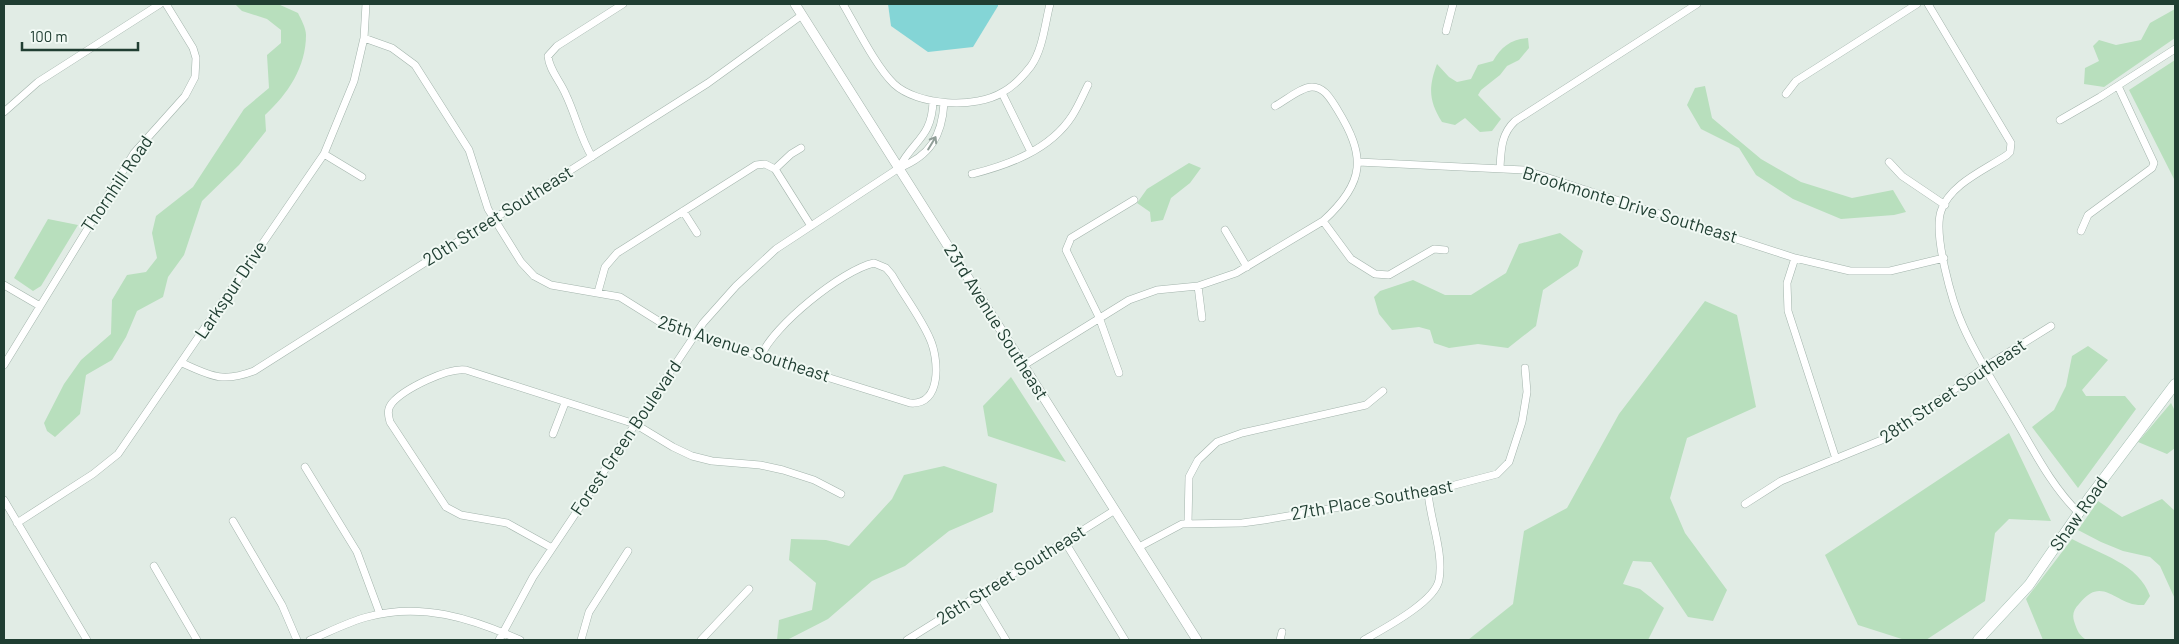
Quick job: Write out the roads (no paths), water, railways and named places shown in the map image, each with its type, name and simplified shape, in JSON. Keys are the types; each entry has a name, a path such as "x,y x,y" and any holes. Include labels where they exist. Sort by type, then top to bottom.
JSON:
{"main road":[{"name":"Shaw Road","path":"1978,640 2029,585 2079,513 2174,390"}],"street":[{"path":"4,112 38,82 160,4"},
{"name":"Thornhill Road","path":"4,365 134,153 185,96 195,77 196,58 193,48 166,4"},
{"name":"Larkspur Drive","path":"17,523 113,459 182,363 324,154 338,125 354,81 364,38 366,4"},
{"path":"592,156 582,138 572,107 550,66 548,56 557,46 623,4"},
{"name":"23rd Avenue Southeast","path":"795,4 1198,640"},
{"path":"843,4 893,83 911,95 944,103 982,98 1002,93 1020,78 1034,61 1050,4"},
{"path":"1446,31 1453,4"},
{"path":"1500,168 1501,144 1507,130 1515,121 1697,4"},
{"path":"1786,94 1796,81 1917,4"},
{"path":"1928,4 2009,138 2011,148 2007,155 1958,188 1945,205 1938,231 1959,315 1985,367 2058,490 2079,513"},
{"name":"20th Street Southeast","path":"182,363 221,379 239,377 254,371 708,83 802,15"},
{"name":"25th Avenue Southeast","path":"364,38 392,48 415,65 469,150 484,201 494,219 521,262 534,276 551,285 620,297 652,319 761,356 910,403 920,403 932,394 935,384 931,340 892,275 880,264 874,263 860,267 812,300 775,333 761,356"},
{"path":"2060,120 2118,86 2175,49"},
{"path":"972,174 992,169 1031,152 1050,139 1068,122 1088,85"},
{"path":"2081,231 2088,215 2152,168 2154,163 2118,86"},
{"path":"1024,366 1099,317 1148,292 1198,286 1247,267 1323,221 1348,194 1355,178 1358,162 1353,138 1327,93 1318,87 1310,87 1275,106"},
{"path":"1002,93 1031,152"},
{"path":"899,168 906,154 914,148 927,130 933,101"},
{"name":"Forest Green Boulevard","path":"499,640 501,632 552,548 696,334 719,304 752,270 776,249 899,168 915,162 934,143 943,117 944,103"},
{"path":"775,169 791,154 801,148"},
{"path":"324,154 362,178"},
{"name":"Brookmonte Drive Southeast","path":"1358,162 1524,170 1546,175 1795,258 1850,271 1890,271 1944,258"},
{"path":"1889,162 1902,176 1945,205"},
{"path":"598,292 605,267 613,257 756,165 765,164 775,169 811,226"},
{"path":"1119,373 1099,317 1068,257 1067,245 1075,234 1134,200"},
{"path":"683,211 697,233"},
{"path":"1323,221 1351,259 1375,274 1389,275 1434,249 1445,250"},
{"path":"1225,230 1247,267"},
{"path":"1795,258 1787,283 1788,311 1836,459"},
{"path":"4,285 40,306"},
{"path":"1198,286 1202,318"},
{"name":"28th Street Southeast","path":"1745,504 1781,481 1889,436 1985,367 2051,326"},
{"name":"27th Place Southeast","path":"1139,548 1171,528 1188,523 1242,523 1428,492 1492,476 1506,466 1526,404 1524,368"},
{"path":"552,548 507,523 461,515 446,507 390,422 388,410 396,399 445,371 462,369 635,424 692,456 712,461 760,465 783,470 814,480 841,494"},
{"path":"1188,523 1189,477 1198,460 1217,442 1242,434 1366,405 1383,391"},
{"path":"553,434 565,403"},
{"path":"305,467 362,562 380,614"},
{"path":"1364,640 1424,602 1437,585 1439,570 1428,492"},
{"path":"4,500 87,640"},
{"name":"26th Street Southeast","path":"908,640 1115,510"},
{"path":"234,521 282,604 297,640"},
{"path":"1064,542 1125,640"},
{"path":"581,640 589,612 628,551"},
{"path":"154,566 197,640"},
{"path":"701,640 748,589"},
{"path":"979,595 1006,640"},
{"path":"310,640 358,620 403,610 429,611 455,616 520,640"},
{"path":"1280,640 1282,632"}],"water":[{"path":"888,4 998,4 998,6 973,47 928,52 891,26"}]}
